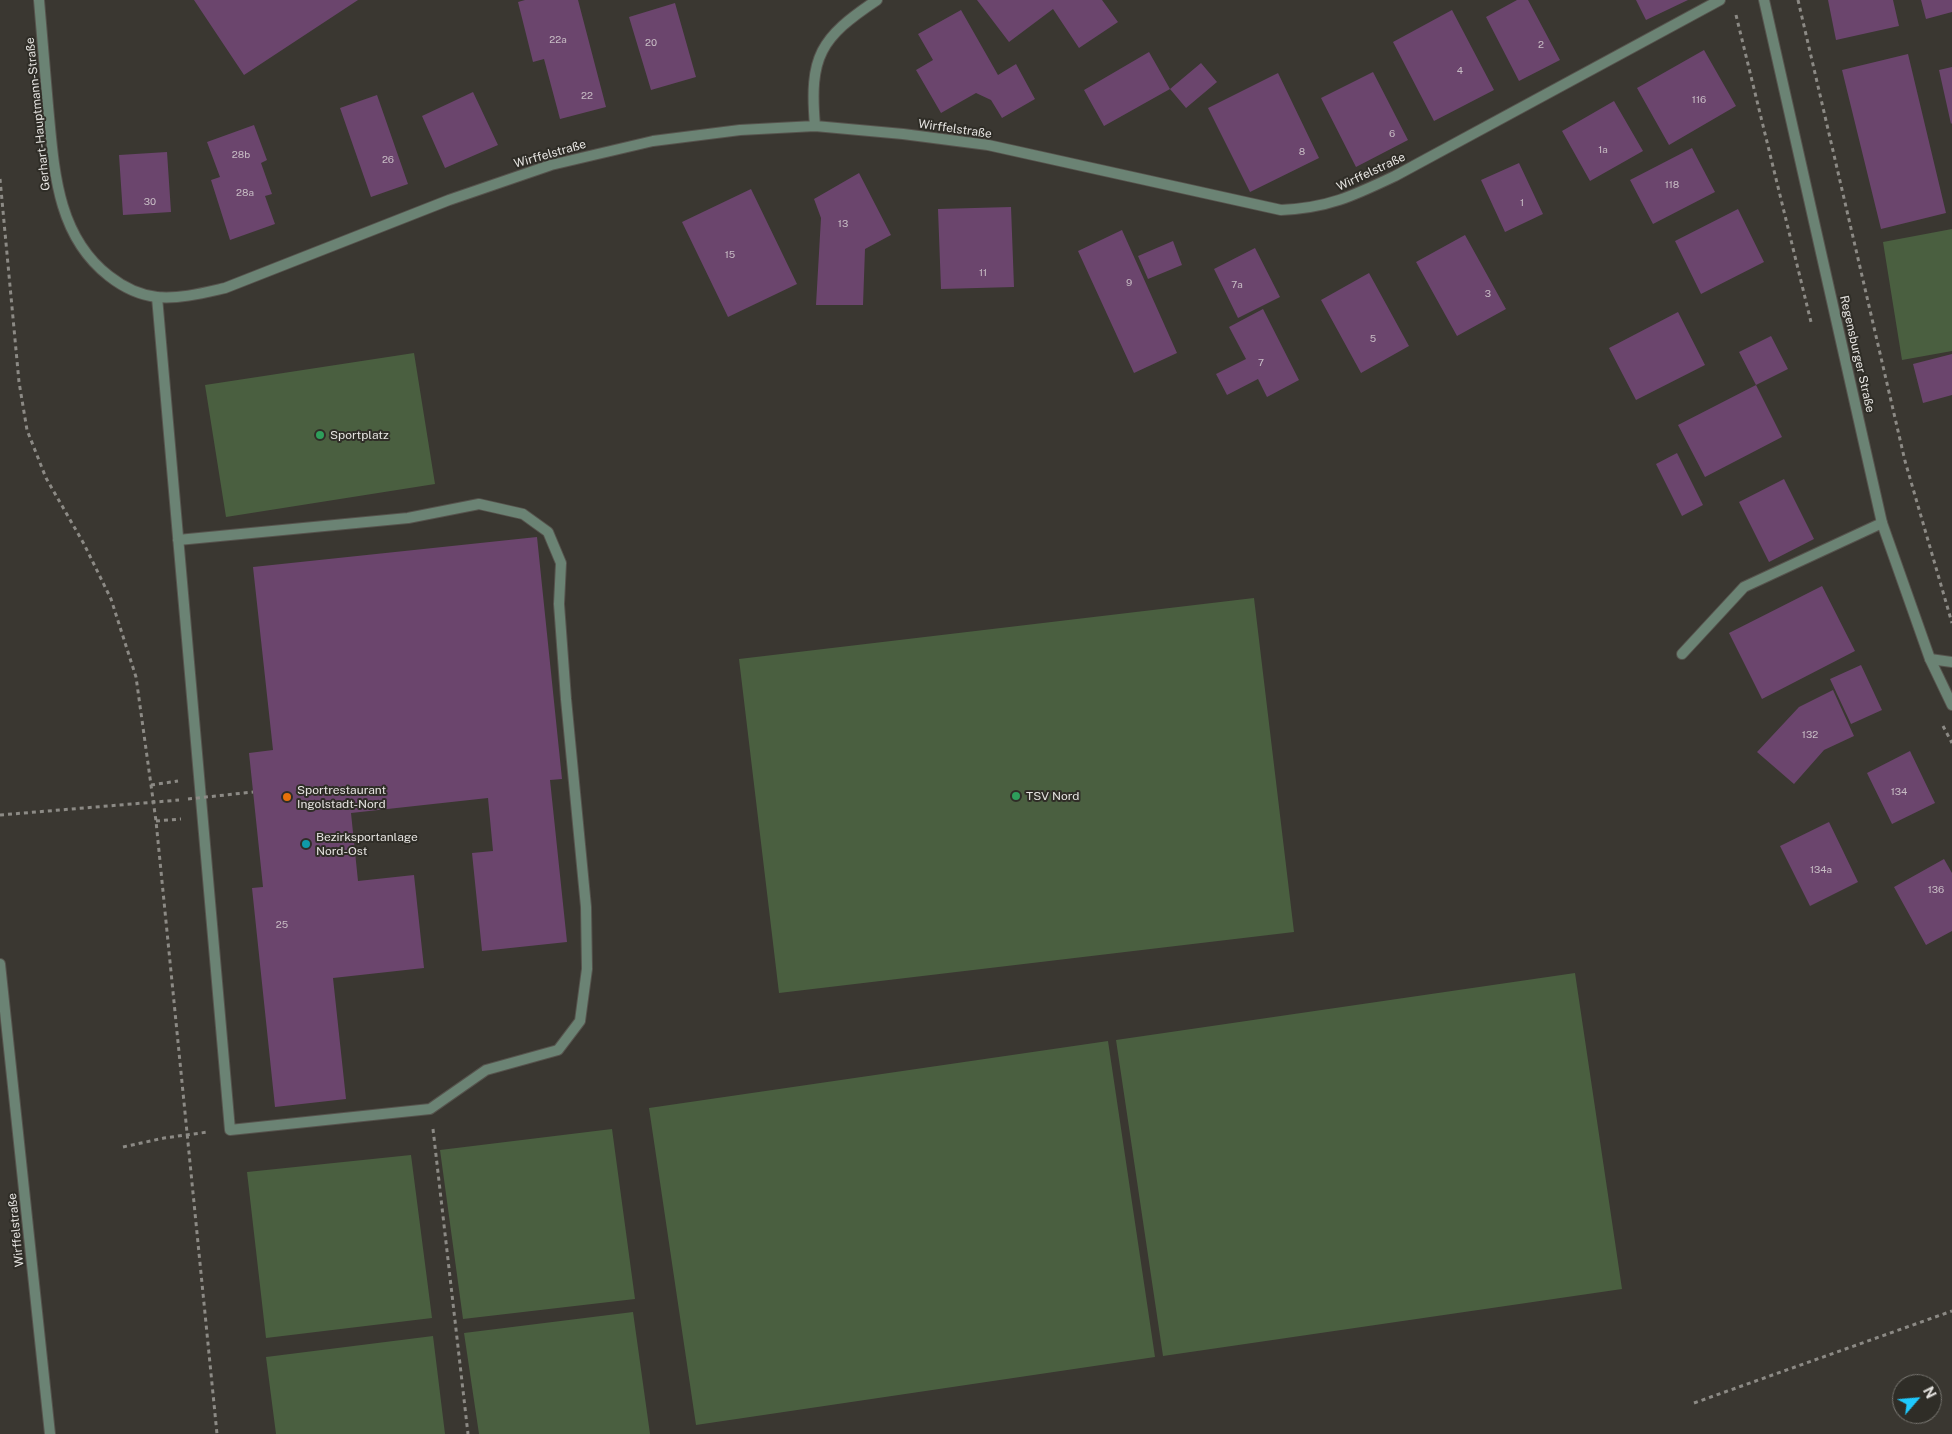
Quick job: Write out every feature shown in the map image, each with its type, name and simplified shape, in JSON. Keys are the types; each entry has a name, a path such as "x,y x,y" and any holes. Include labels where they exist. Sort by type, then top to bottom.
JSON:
{"street":[{"name":"Gerhart-Hauptmann-Straße","path":"38,0 59,199 74,236 94,265 124,288 157,297"},
{"path":"815,126 812,90 818,63 828,40 846,21 877,0"},
{"name":"Wirffelstraße","path":"157,297 191,296 225,288 449,200 551,165 653,141 740,130 815,126 903,134 988,146 1281,210 1311,209 1341,200 1395,176 1720,0"},
{"name":"Regensburger Straße","path":"1764,0 1882,523 1930,659 1952,705"},
{"path":"157,297 178,540 230,1130 430,1109 486,1070 558,1050 580,1020 587,970 586,907 566,700 559,604 561,563 548,532 523,514 479,504 408,518 178,540"},
{"path":"1682,654 1744,586 1882,523"},
{"path":"1930,659 1952,662"},
{"name":"Wirffelstraße","path":"0,964 50,1434"}],"path":[{"path":"1798,0 1906,461 1952,623"},
{"path":"0,179 19,382 27,430 46,478 84,544 111,599 136,677 154,803 217,1434"},
{"path":"0,815 154,803 253,792"},
{"path":"430,1109 468,1434"},
{"path":"123,1147 214,1132"},
{"path":"1694,1403 1952,1311"}],"green space":[{"path":"1952,229 1952,351 1902,360 1883,242"},
{"name":"Sportplatz","path":"414,353 435,484 226,517 205,385"},
{"name":"TSV Nord","path":"1254,598 1294,932 779,993 739,659"},
{"path":"1575,973 1622,1289 1163,1356 1116,1040"},
{"path":"1108,1041 1155,1357 696,1425 649,1108"},
{"path":"612,1129 635,1299 463,1319 440,1150"},
{"path":"411,1155 432,1318 266,1338 247,1172"},
{"path":"633,1312 650,1434 479,1434 464,1333"},
{"path":"433,1336 445,1434 276,1434 266,1357"}],"building":[{"path":"194,0 358,0 244,75"},
{"path":"525,0 578,0 606,107 560,119 544,59 533,62 518,2"},
{"path":"977,0 1102,0 1118,22 1079,48 1053,9 1009,42"},
{"path":"1517,0 1528,0 1560,60 1519,81 1486,17"},
{"path":"1636,0 1688,0 1646,20"},
{"path":"1828,0 1893,0 1899,26 1836,40"},
{"path":"1921,0 1952,0 1952,12 1926,19"},
{"path":"675,3 696,77 651,90 629,17"},
{"path":"961,10 998,75 1016,64 1035,99 1002,118 991,100 976,93 941,113 916,70 933,60 918,34"},
{"path":"1452,10 1494,90 1434,121 1393,42"},
{"path":"1704,50 1736,106 1669,145 1637,88"},
{"path":"1149,52 1170,89 1104,126 1084,90"},
{"path":"1908,54 1946,213 1881,229 1842,70"},
{"path":"1201,63 1217,82 1186,108 1170,89"},
{"path":"1952,67 1952,123 1951,124 1939,70"},
{"path":"1373,72 1408,140 1356,167 1321,98"},
{"path":"1278,73 1319,158 1250,192 1208,108"},
{"path":"473,92 498,145 445,168 422,116"},
{"path":"377,95 408,184 371,197 340,108"},
{"path":"1614,101 1643,151 1590,181 1562,131"},
{"path":"254,125 267,160 261,163 272,194 265,196 275,224 230,240 211,180 220,177 207,142"},
{"path":"1692,148 1715,192 1653,224 1630,180"},
{"path":"167,152 171,212 123,215 119,155"},
{"path":"1519,163 1543,214 1505,232 1481,180"},
{"path":"859,173 891,235 865,249 863,305 816,305 821,218 814,199"},
{"path":"751,189 797,284 728,317 682,222"},
{"path":"1011,207 1014,287 941,289 938,209"},
{"path":"1738,209 1764,262 1701,294 1675,241"},
{"path":"1122,230 1177,353 1134,373 1078,251"},
{"path":"1465,235 1506,309 1457,336 1416,262"},
{"path":"1173,241 1182,265 1148,279 1138,256"},
{"path":"1255,248 1280,297 1238,318 1214,269"},
{"path":"1369,273 1409,346 1361,373 1321,300"},
{"path":"1263,309 1299,380 1267,397 1258,379 1227,395 1216,374 1246,359 1229,327"},
{"path":"1678,312 1705,365 1636,400 1609,348"},
{"path":"1771,336 1788,369 1756,385 1739,352"},
{"path":"1952,354 1952,395 1923,403 1913,364"},
{"path":"1756,385 1782,437 1705,477 1678,425"},
{"path":"1677,453 1703,505 1682,516 1656,464"},
{"path":"1784,479 1814,539 1769,562 1739,502"},
{"name":"Bezirksportanlage Nord-Ost","path":"537,537 562,779 550,780 567,942 482,951 472,853 493,851 488,798 351,813 358,881 414,875 424,968 333,978 346,1099 275,1107 252,888 263,887 249,753 273,750 253,567"},
{"path":"1822,586 1855,651 1762,699 1729,633"},
{"path":"1861,665 1882,710 1851,724 1830,679"},
{"path":"1833,690 1854,736 1824,750 1794,784 1757,752 1799,707"},
{"path":"1910,751 1935,803 1892,824 1867,773"},
{"path":"1829,822 1858,882 1810,906 1780,846"},
{"path":"1944,859 1952,873 1952,931 1926,945 1894,887"}],"place":[{"name":"Sportplatz","path":"320,435"},
{"name":"TSV Nord","path":"1016,796"},
{"name":"Sportrestaurant Ingolstadt-Nord","path":"287,797"},
{"name":"Bezirksportanlage Nord-Ost","path":"306,844"}]}
